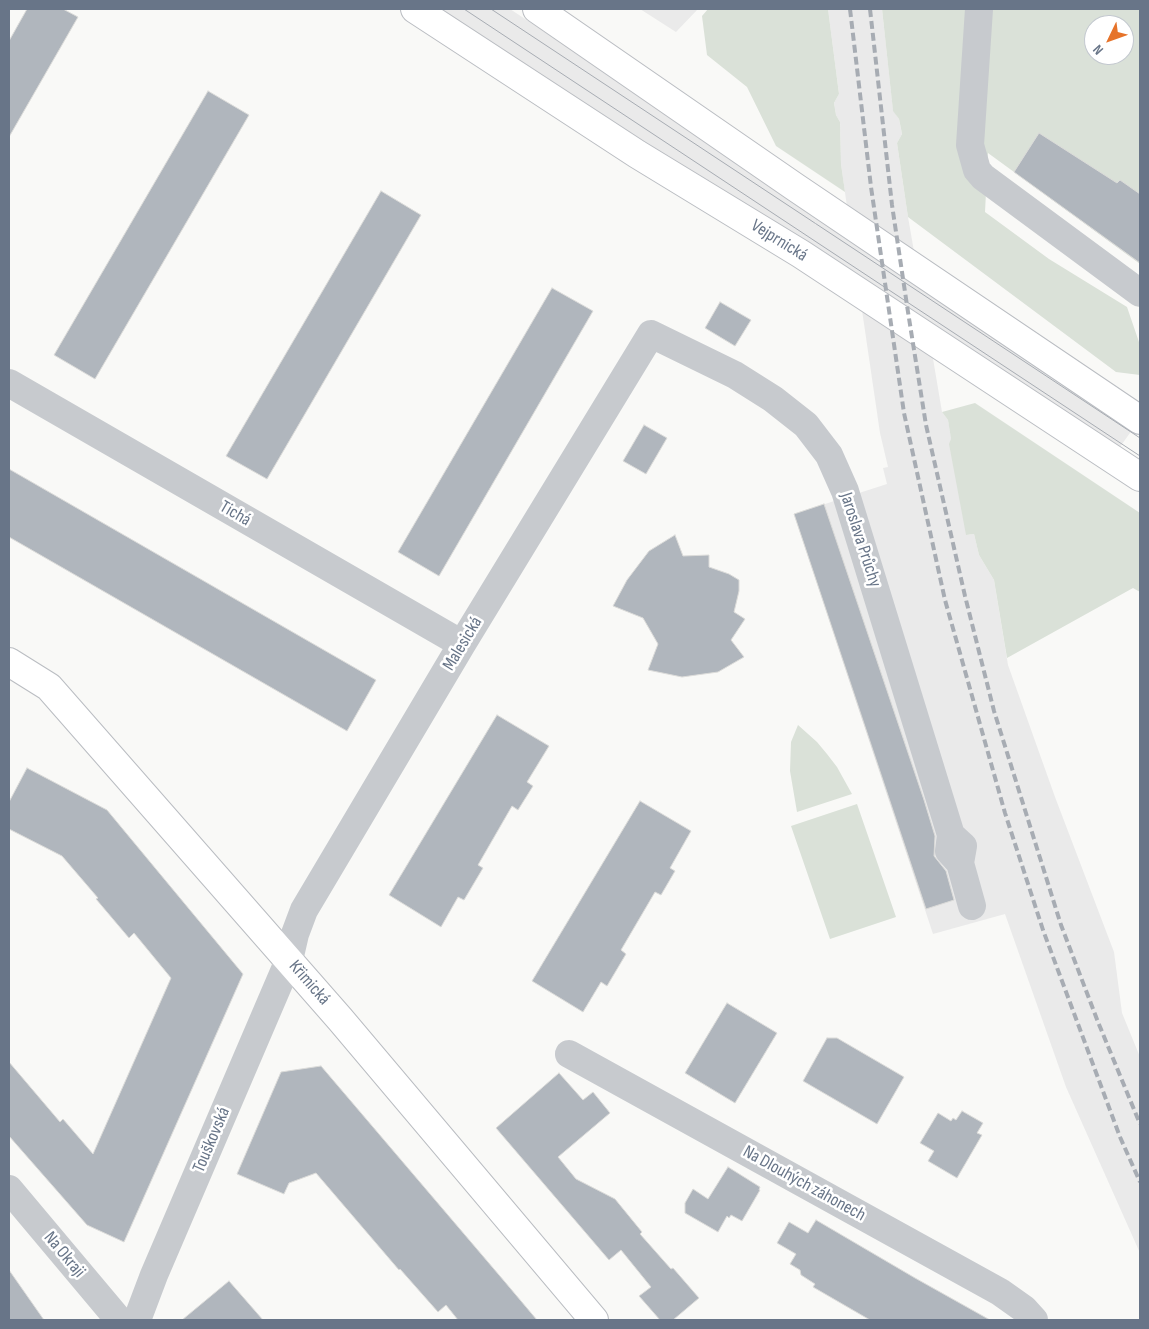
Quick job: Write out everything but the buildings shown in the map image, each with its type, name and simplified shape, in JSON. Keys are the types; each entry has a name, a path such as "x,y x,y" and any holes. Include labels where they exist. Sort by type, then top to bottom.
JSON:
{"main road":[{"name":"Vejprnická","path":"415,9 638,154 808,259 1137,468"},
{"path":"537,9 810,198 1140,420"},
{"name":"Křimická","path":"9,662 49,687 289,960 594,1320"}],"street":[{"path":"979,9 970,145 977,170 983,177 1140,293"},
{"name":"Malesická","path":"289,960 295,934 304,910 462,644 651,334"},
{"name":"Jaroslava Průchy","path":"651,334 735,375 773,399 806,425 829,455 845,491 951,835 963,846 960,863 972,906"},
{"name":"Tichá","path":"9,383 462,644"},
{"name":"Touškovská","path":"137,1320 154,1275 289,960"},
{"name":"Na Dlouhých záhonech","path":"569,1054 1000,1292 1034,1320"},
{"name":"Na Okraji","path":"9,1189 118,1320"}],"shaded area":[{"path":"440,9 510,9 851,235 841,164 840,122 836,115 834,103 839,94 828,9 882,9 893,110 899,119 902,134 897,143 919,280 1135,426 1117,451 928,329 942,412 948,420 967,535 974,534 979,555 994,580 1008,665 1055,797 1114,952 1122,1013 1140,1057 1140,1253 1066,1087 1005,914 933,934 794,514 887,484 883,468 888,467 880,433 858,283"},
{"path":"640,9 698,9 676,32"},
{"path":"708,9 828,9 839,94 834,103 836,115 840,122 841,164 845,192 776,146 747,87 707,55 702,16"},
{"path":"882,9 1140,9 1140,264 988,153 985,212 1049,259 1127,307 1140,345 1140,375 1116,372 908,217 897,143 902,134 899,119 893,111"},
{"path":"975,403 1140,513 1140,592 1133,588 1007,658 994,580 979,555 974,534 966,535 949,444 951,439 948,420 942,412"},
{"path":"798,725 827,754 837,767 852,794 797,812 790,771 791,742"},
{"path":"857,804 896,917 830,939 791,826"}],"tram line":[{"path":"464,9 1140,456"},
{"path":"491,9 1140,438"}],"railway":[{"path":"850,9 871,187 904,413 945,600 1005,813 1043,930 1120,1137 1140,1182"},
{"path":"870,9 892,205 926,425 965,596 994,711 1061,925 1140,1124"}]}
